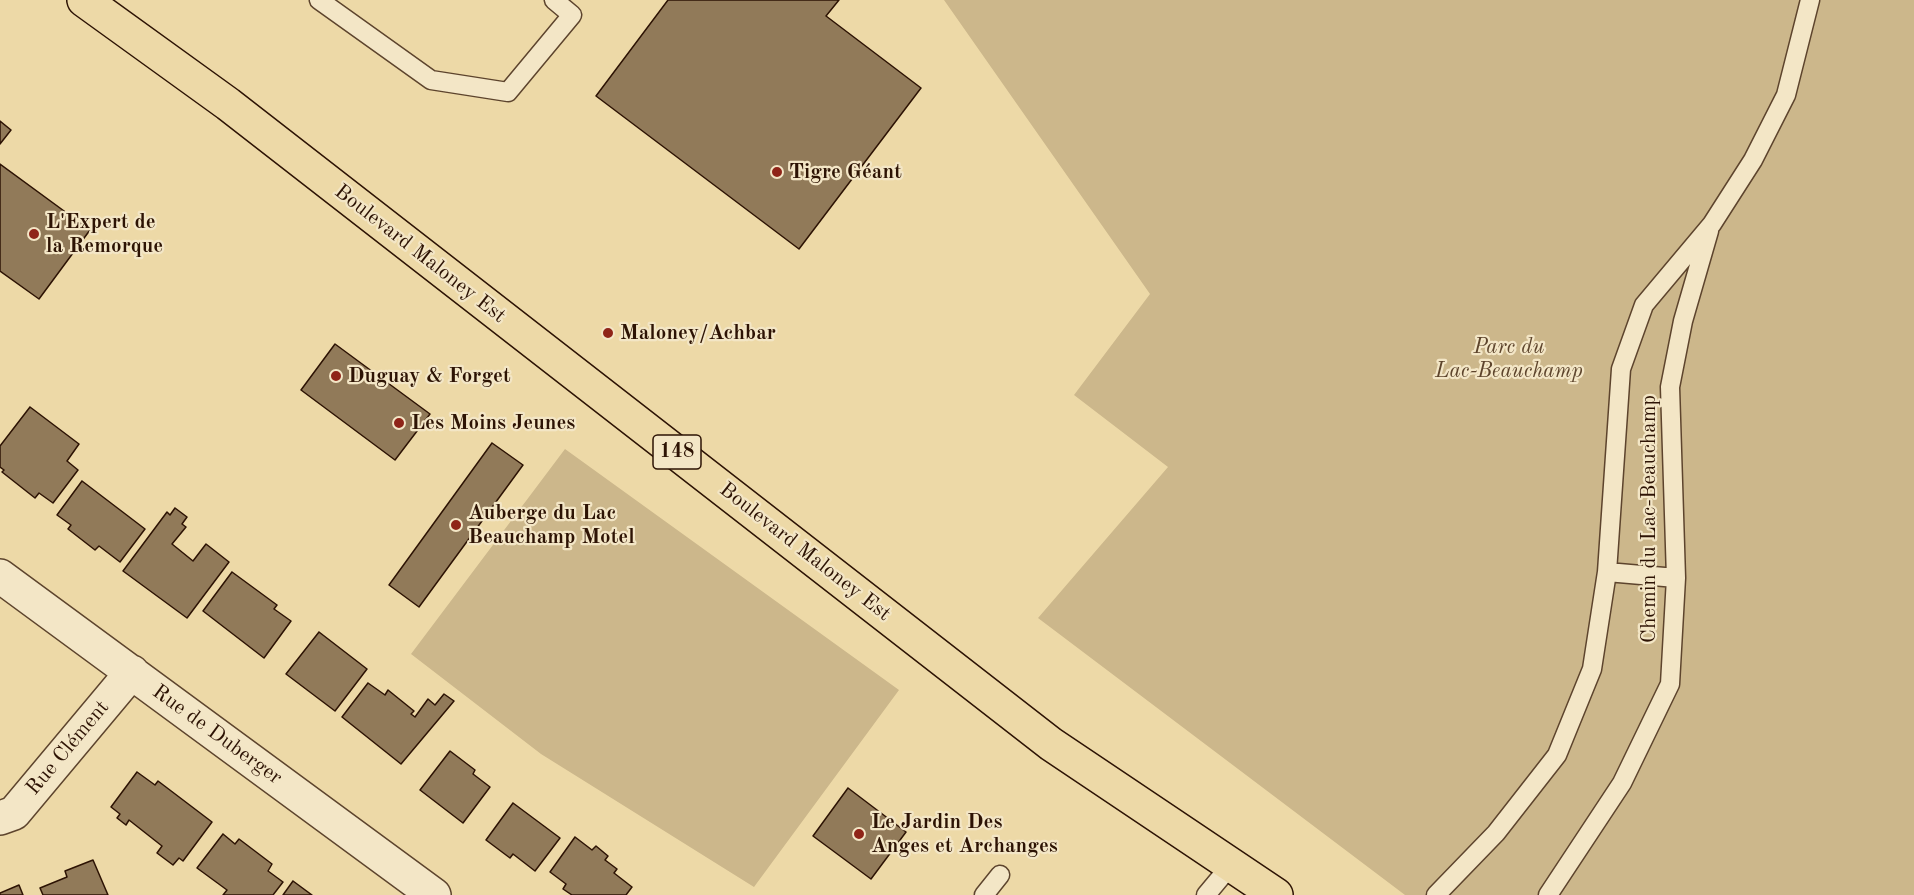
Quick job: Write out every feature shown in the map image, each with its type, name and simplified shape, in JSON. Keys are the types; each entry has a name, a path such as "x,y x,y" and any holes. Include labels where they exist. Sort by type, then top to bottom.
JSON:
{"main road":[{"name":"Boulevard Maloney Est","path":"84,0 228,105 1051,744 1276,895"}],"street":[{"name":"Rue de Duberger","path":"0,576 434,895"},
{"name":"Rue Clément","path":"0,818 14,813 132,672"}],"lane":[{"path":"319,0 431,80 508,92 572,15 554,0"},
{"name":"Chemin du Lac-Beauchamp","path":"1436,895 1496,833 1557,755 1592,669 1607,572 1622,369 1644,305 1712,224 1753,160 1786,96 1809,0"},
{"name":"Chemin du Lac-Beauchamp","path":"1548,895 1622,783 1670,684 1676,578 1670,387 1683,321 1712,224"},
{"path":"1607,572 1676,578"},
{"path":"1206,895 1231,865"},
{"path":"984,895 1000,875"}],"green space":[{"name":"Parc du Lac-Beauchamp","path":"944,0 1914,0 1914,895 1405,895 1038,618 1168,467 1074,395 1150,294"},
{"path":"565,449 899,690 754,887 541,754 411,654"}],"building":[{"name":"Tigre Géant","path":"668,0 839,0 826,16 921,88 799,249 596,96"},
{"path":"0,121 11,130 0,144"},
{"path":"0,164 90,230 39,299 0,271"},
{"path":"335,344 430,414 395,460 301,390"},
{"path":"30,407 79,444 67,461 78,470 53,503 39,493 35,498 2,472 4,470 0,467 0,446"},
{"name":"Auberge du Lac Beauchamp Motel","path":"492,443 523,465 419,607 389,585"},
{"path":"82,481 145,529 120,562 99,546 95,550 68,529 71,525 57,515"},
{"path":"175,508 187,517 182,524 186,527 172,544 193,561 206,544 229,562 187,618 123,571 167,512 170,515"},
{"path":"232,572 277,605 274,609 291,621 264,658 203,611"},
{"path":"319,632 367,669 335,711 286,674"},
{"path":"368,683 385,695 388,690 414,711 411,714 415,717 428,699 435,705 444,694 454,701 401,764 342,717"},
{"path":"450,751 475,770 473,774 490,787 463,823 420,790"},
{"path":"137,772 155,785 158,781 212,822 183,861 179,858 173,865 157,853 162,846 129,820 126,825 117,818 120,814 111,807"},
{"name":"Le Jardin Des Anges et Archanges","path":"848,788 906,832 871,879 813,836"},
{"path":"513,803 560,838 535,871 513,854 510,858 486,840"},
{"path":"223,834 235,844 239,839 272,864 268,871 283,882 273,895 223,895 227,890 197,868"},
{"path":"575,837 592,850 596,846 608,856 605,860 617,869 614,873 632,887 626,895 572,895 563,889 566,884 550,872"},
{"path":"93,860 108,895 43,895 40,888 67,877 65,871"},
{"path":"293,881 312,895 283,895"},
{"path":"19,885 23,895 0,895 0,893"}],"place":[{"name":"Tigre Géant","path":"777,172"},
{"name":"L'Expert de la Remorque","path":"34,234"},
{"name":"Maloney/Achbar","path":"608,333"},
{"name":"Duguay & Forget","path":"336,376"},
{"name":"Les Moins Jeunes","path":"399,423"},
{"name":"Auberge du Lac Beauchamp Motel","path":"456,525"},
{"name":"Le Jardin Des Anges et Archanges","path":"859,834"}]}
